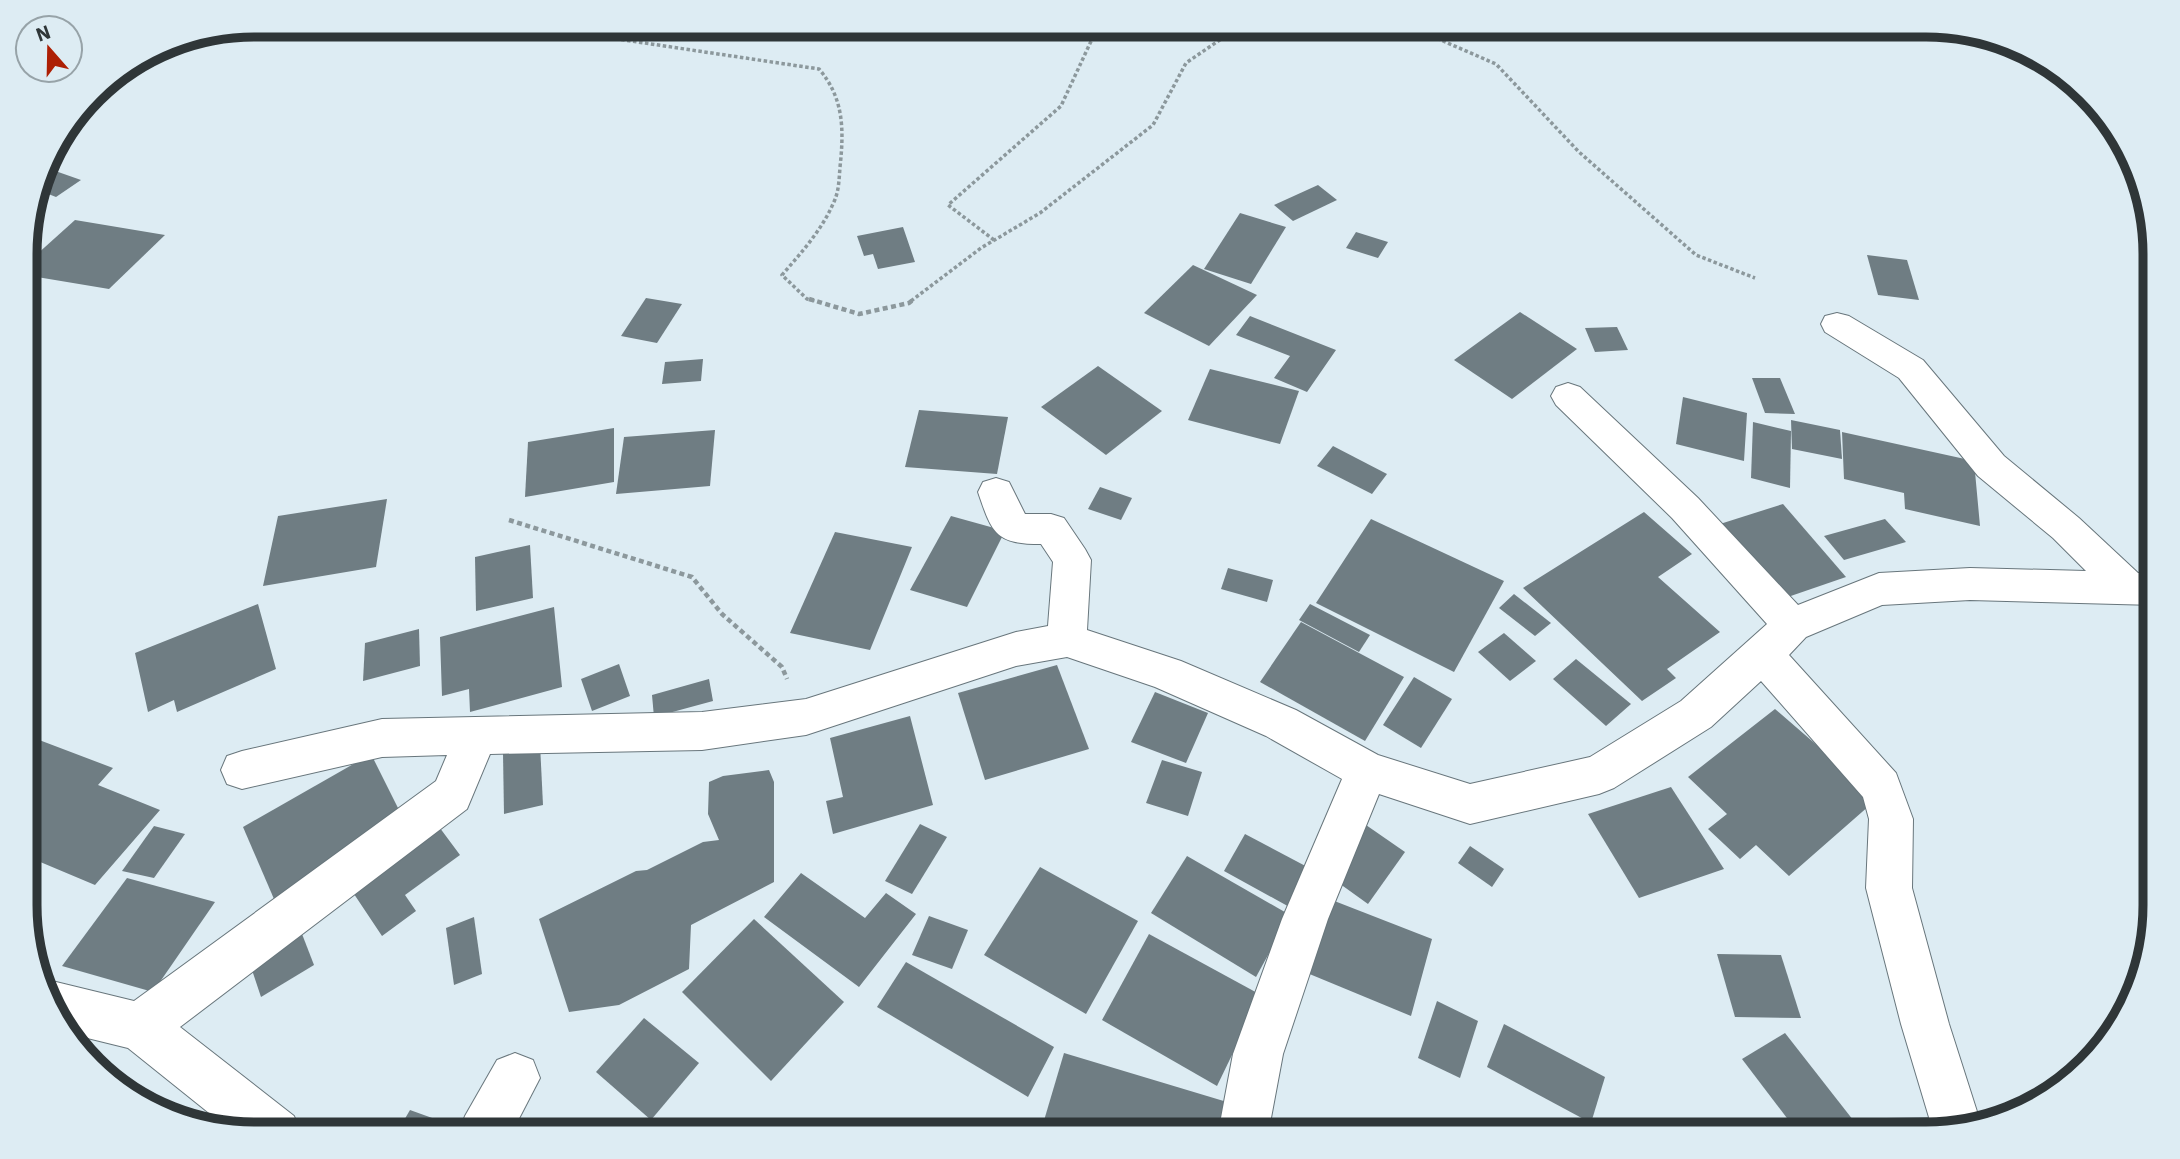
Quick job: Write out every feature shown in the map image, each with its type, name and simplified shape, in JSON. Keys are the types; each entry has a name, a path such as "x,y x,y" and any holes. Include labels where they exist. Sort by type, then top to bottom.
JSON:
{"street":[{"path":"1837,324 1911,369 1991,466 2142,589"},
{"path":"1568,396 1685,508 1881,787 1891,819 1889,888 1924,1024 1954,1120"},
{"path":"996,492 1003,512 1015,529 1051,529 1072,560 1067,640"},
{"path":"242,770 382,738 702,731 806,717 1016,649 1067,640 1167,673 1281,723 1367,771 1470,804 1599,774 1696,714 1777,640 1879,589 1970,584 2142,589"},
{"path":"140,1027 452,795 476,736"},
{"path":"1245,1122 1258,1054 1305,919 1367,771"},
{"path":"63,1008 140,1027 260,1122"},
{"path":"490,1122 515,1078"}],"path":[{"path":"608,37 820,69 831,81 842,108 843,145 837,195 810,242 782,275 807,299 859,314 909,303 994,240 1040,213 1153,125 1185,63 1224,37"},
{"path":"994,240 948,205 1061,106 1093,37"},
{"path":"1434,37 1496,64 1579,152 1696,255 1755,278"},
{"path":"509,520 692,577 722,614 782,667 806,717"}],"building":[{"path":"53,170 81,180 56,197 46,193"},
{"path":"1318,185 1337,200 1293,221 1274,205"},
{"path":"1240,213 1286,227 1251,284 1204,269"},
{"path":"75,220 165,235 109,289 37,277 37,254"},
{"path":"903,227 915,262 878,269 873,254 864,256 857,236"},
{"path":"1356,232 1388,242 1378,258 1346,248"},
{"path":"1867,255 1907,260 1919,300 1878,295"},
{"path":"1193,265 1257,295 1209,346 1144,313"},
{"path":"646,298 682,304 657,343 621,336"},
{"path":"1520,312 1577,349 1512,399 1454,360"},
{"path":"1250,316 1336,350 1307,392 1274,378 1290,356 1236,335"},
{"path":"1617,327 1628,350 1595,352 1585,328"},
{"path":"703,359 701,381 662,384 665,362"},
{"path":"1098,366 1162,411 1106,455 1041,407"},
{"path":"1210,369 1299,391 1280,444 1188,420"},
{"path":"1752,378 1780,378 1795,414 1765,413"},
{"path":"1683,397 1747,413 1744,461 1676,444"},
{"path":"919,410 1008,417 997,474 905,467"},
{"path":"1791,420 1840,430 1842,459 1792,449"},
{"path":"1753,422 1791,431 1790,488 1751,478"},
{"path":"614,428 614,482 525,497 528,442"},
{"path":"715,430 710,486 616,494 624,437"},
{"path":"1842,432 1974,461 1980,526 1905,509 1904,493 1844,479"},
{"path":"1333,446 1387,474 1372,494 1317,466"},
{"path":"1100,487 1132,498 1121,520 1088,509"},
{"path":"387,499 376,567 263,586 278,516"},
{"path":"1783,504 1846,577 1782,599 1720,524"},
{"path":"1644,512 1692,554 1658,577 1720,632 1667,669 1676,678 1642,701 1523,588"},
{"path":"951,516 1005,531 967,607 910,590"},
{"path":"1371,519 1504,581 1454,672 1316,603"},
{"path":"1885,519 1906,542 1844,560 1824,536"},
{"path":"835,532 912,547 870,650 790,633"},
{"path":"530,545 533,598 476,611 475,557"},
{"path":"1228,568 1273,580 1267,602 1221,589"},
{"path":"1514,594 1551,623 1535,636 1499,608"},
{"path":"258,604 276,669 177,712 174,700 148,712 135,653"},
{"path":"1310,604 1370,635 1359,652 1299,620"},
{"path":"554,607 562,687 470,712 469,689 442,696 440,637"},
{"path":"1301,622 1404,677 1365,741 1260,682"},
{"path":"419,629 420,666 363,681 365,643"},
{"path":"1504,633 1536,661 1510,681 1478,652"},
{"path":"1576,659 1631,704 1606,726 1553,679"},
{"path":"619,664 630,696 592,711 581,679"},
{"path":"1057,665 1089,749 985,780 958,693"},
{"path":"1414,677 1452,699 1421,748 1383,725"},
{"path":"709,679 713,701 654,717 652,695"},
{"path":"1155,692 1208,713 1186,763 1131,742"},
{"path":"1775,709 1878,798 1789,876 1756,845 1740,859 1708,829 1727,814 1688,777"},
{"path":"910,716 933,805 833,834 826,801 843,797 830,738"},
{"path":"37,739 113,768 98,785 160,810 95,885 37,861"},
{"path":"540,744 543,805 504,814 503,753"},
{"path":"371,754 405,822 274,899 243,827"},
{"path":"1162,760 1202,772 1188,816 1146,803"},
{"path":"769,770 774,782 774,882 691,925 689,969 619,1005 569,1012 539,919 636,871 647,870 703,842 719,840 708,814 709,782 723,776"},
{"path":"1671,787 1724,869 1639,898 1588,814"},
{"path":"434,820 460,855 405,895 416,911 382,936 346,882"},
{"path":"920,824 947,837 912,894 885,881"},
{"path":"1366,825 1405,852 1368,904 1329,876"},
{"path":"154,826 185,834 154,878 122,871"},
{"path":"1245,834 1313,870 1293,909 1224,871"},
{"path":"1470,846 1504,869 1492,887 1458,863"},
{"path":"1187,856 1290,915 1256,977 1151,913"},
{"path":"1040,867 1138,921 1086,1014 984,955"},
{"path":"801,873 865,918 886,893 916,914 859,987 764,917"},
{"path":"127,878 215,902 153,992 62,966"},
{"path":"1319,895 1432,939 1411,1016 1295,968"},
{"path":"929,916 968,930 952,969 912,955"},
{"path":"474,917 482,974 454,985 446,928"},
{"path":"754,919 844,1002 771,1081 682,992"},
{"path":"302,934 314,965 261,997 250,964"},
{"path":"1149,934 1261,995 1217,1086 1102,1020"},
{"path":"1717,954 1781,955 1801,1018 1735,1017"},
{"path":"906,962 1054,1047 1028,1097 877,1007"},
{"path":"1437,1001 1478,1021 1460,1078 1418,1058"},
{"path":"644,1018 699,1063 651,1120 596,1072"},
{"path":"1504,1024 1605,1077 1589,1122 1487,1067"},
{"path":"1785,1033 1855,1122 1790,1122 1742,1059"},
{"path":"1064,1053 1227,1102 1223,1122 1044,1122"},
{"path":"410,1110 443,1122 403,1122"},
{"path":"1935,1117 1937,1122 1888,1122 1886,1118"}]}
